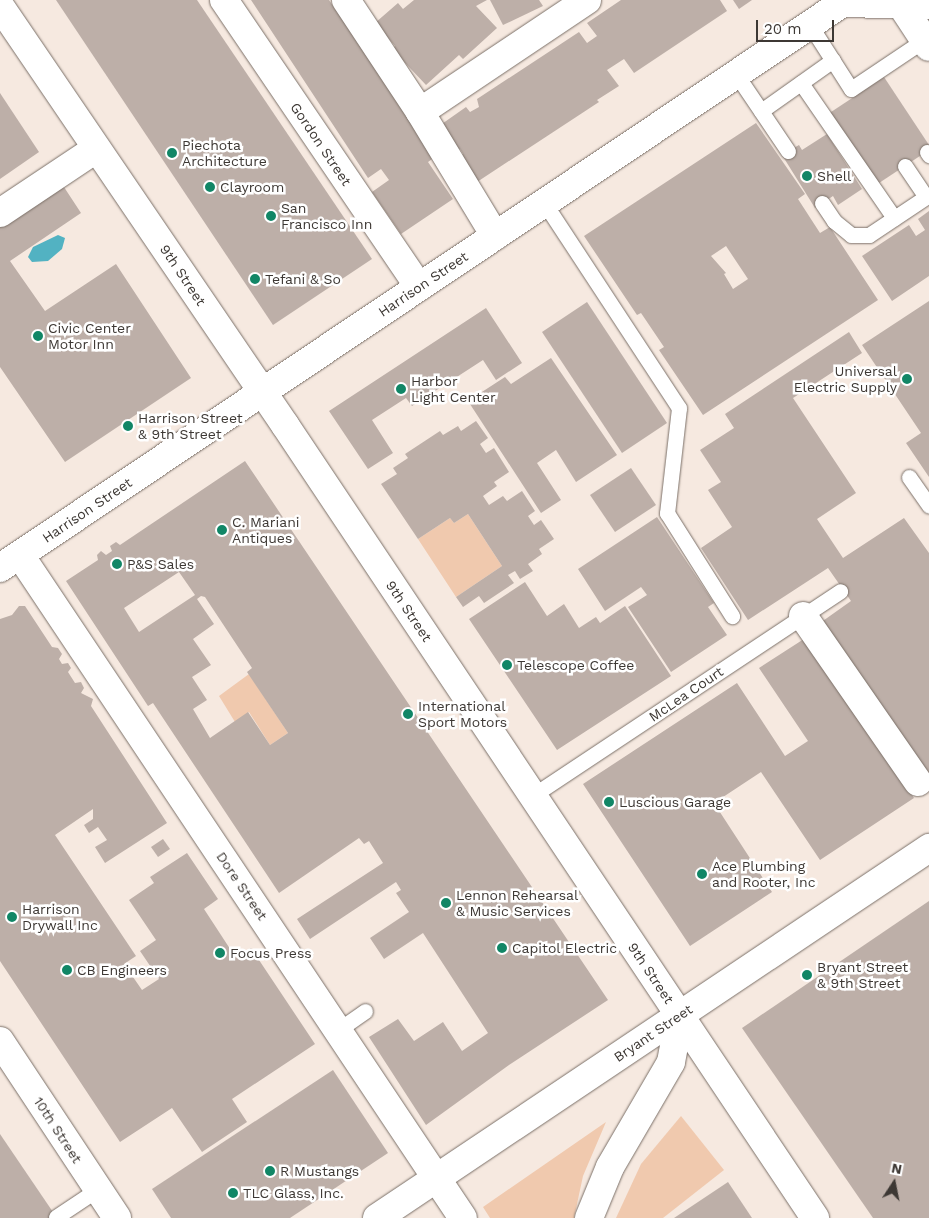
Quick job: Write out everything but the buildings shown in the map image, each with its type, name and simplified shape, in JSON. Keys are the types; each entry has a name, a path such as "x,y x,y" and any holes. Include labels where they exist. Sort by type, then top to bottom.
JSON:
{"main road":[{"name":"Gordon Street","path":"224,0 419,287"},
{"path":"346,0 420,112 495,236"},
{"path":"420,112 587,0"},
{"name":"Harrison Street","path":"10,561 845,1"},
{"path":"845,1 929,5"},
{"path":"899,3 927,44"},
{"name":"9th Street","path":"0,6 263,392 815,1218"},
{"path":"0,213 96,149"},
{"name":"Dore Street","path":"10,561 338,1030 463,1218"},
{"path":"803,616 918,782"},
{"name":"Bryant Street","path":"377,1218 929,848"},
{"path":"589,1218 610,1167 671,1062 680,1015"},
{"name":"10th Street","path":"0,1042 117,1218"}],"lane":[{"path":"810,25 852,89 876,77 927,44"},
{"path":"761,111 833,60"},
{"path":"736,74 788,151"},
{"path":"801,82 894,218"},
{"path":"822,203 834,221 851,235 869,235 927,196 905,166"},
{"path":"544,204 679,408 667,513 732,616"},
{"path":"909,476 929,506"},
{"name":"McLea Court","path":"532,796 840,591"},
{"path":"338,1030 365,1011"},
{"path":"56,1217 98,1189"}],"shaded area":[{"path":"468,514 502,566 456,597 418,539 450,518 454,523"},
{"path":"249,674 288,733 270,745 249,712 235,722 219,696"},
{"path":"681,1116 724,1170 663,1218 616,1218 641,1164"},
{"path":"606,1122 583,1176 574,1218 490,1218 483,1207"}],"water":[{"path":"58,235 65,238 62,249 48,261 32,262 28,257 33,247"}],"place":[{"name":"Piechota Architecture","path":"172,153"},
{"name":"Shell","path":"807,176"},
{"name":"Clayroom","path":"210,187"},
{"name":"San Francisco Inn","path":"271,216"},
{"name":"Tefani & So","path":"255,279"},
{"name":"Civic Center Motor Inn","path":"38,336"},
{"name":"Universal Electric Supply","path":"907,379"},
{"name":"Harbor Light Center","path":"401,389"},
{"name":"Harrison Street & 9th Street","path":"128,426"},
{"name":"C. Mariani Antiques","path":"222,530"},
{"name":"P&S Sales","path":"117,564"},
{"name":"Telescope Coffee","path":"507,665"},
{"name":"International Sport Motors","path":"408,714"},
{"name":"Luscious Garage","path":"609,802"},
{"name":"Ace Plumbing and Rooter, Inc","path":"702,874"},
{"name":"Lennon Rehearsal & Music Services","path":"446,903"},
{"name":"Harrison Drywall Inc","path":"12,917"},
{"name":"Capitol Electric","path":"502,948"},
{"name":"Focus Press","path":"220,953"},
{"name":"CB Engineers","path":"67,970"},
{"name":"Bryant Street & 9th Street","path":"807,975"},
{"name":"R Mustangs","path":"270,1171"},
{"name":"TLC Glass, Inc.","path":"233,1193"}]}
